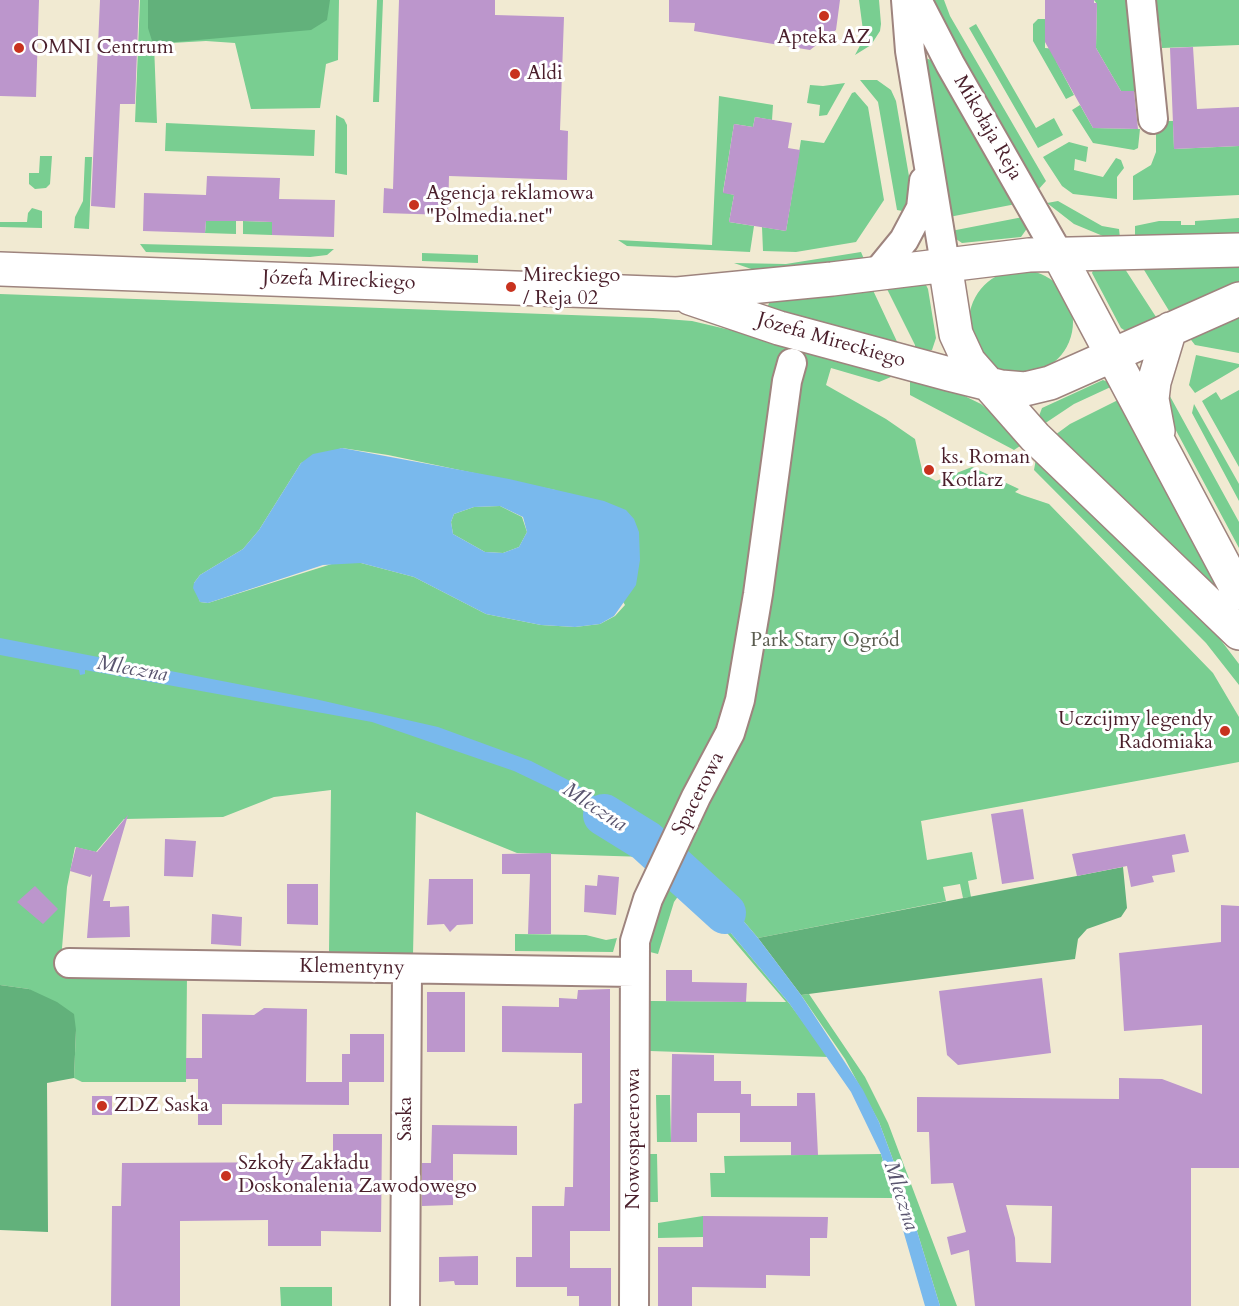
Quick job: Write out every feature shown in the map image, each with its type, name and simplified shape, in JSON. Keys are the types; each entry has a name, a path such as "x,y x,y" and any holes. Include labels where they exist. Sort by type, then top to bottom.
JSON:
{"main road":[{"name":"Józefa Mireckiego","path":"0,269 677,294 1029,255 1239,250"},
{"path":"1059,255 1239,593"},
{"path":"945,264 961,348 986,383 1035,437 1239,633"},
{"name":"Józefa Mireckiego","path":"677,294 779,328 1014,389 1037,387 1239,299"},
{"path":"1170,330 1160,359 1152,399 1155,419 1171,467"}],"street":[{"path":"906,0 910,51 945,264"},
{"name":"Mikołaja Reja","path":"917,0 944,54 1059,255"},
{"path":"1141,0 1153,119"},
{"path":"877,273 904,240 921,208 924,137"},
{"name":"Spacerowa","path":"634,972 635,941 640,918 667,858 730,733 740,700 770,511 787,381 792,363"},
{"name":"Klementyny","path":"69,963 634,972"},
{"name":"Saska","path":"405,1306 407,969"},
{"name":"Nowospacerowa","path":"634,972 634,1306"}],"green space":[{"path":"140,0 339,0 338,60 326,64 320,108 251,109 235,43 206,41 154,44 157,123 135,122"},
{"path":"148,0 330,0 327,20 311,30 153,44 148,28"},
{"path":"377,0 383,0 379,102 373,102"},
{"path":"859,0 879,0 881,24 880,31 871,45 855,55 864,38"},
{"path":"932,0 944,0 950,16 1046,181 1038,190 955,47"},
{"path":"1094,0 1128,0 1146,118 1138,118 1138,92 1121,91 1096,48 1097,4"},
{"path":"1156,0 1239,0 1239,45 1162,48"},
{"path":"1038,19 1048,19 1045,25 1045,48 1056,49 1056,61 1074,95 1066,99 1033,41 1033,24"},
{"path":"976,24 1036,128 1054,118 1063,135 1038,148 969,28"},
{"path":"925,58 931,60 1016,204 949,217"},
{"path":"860,80 877,80 891,90 896,101 910,182 908,212 897,210 878,102"},
{"path":"845,83 827,115 819,116 820,105 807,103 810,85"},
{"path":"855,92 868,107 884,200 856,242 796,252 763,251 762,227 786,231 801,140 824,143 852,93"},
{"path":"719,96 773,105 772,120 755,117 753,127 734,124 723,192 734,195 729,222 754,226 750,252 627,246 618,240 712,245"},
{"path":"1080,105 1093,128 1140,129 1138,148 1134,150 1093,143 1072,110"},
{"path":"336,115 344,119 347,125 347,175 335,173"},
{"path":"1166,121 1173,121 1174,149 1239,146 1239,195 1133,200 1133,176 1151,165 1156,152 1156,127"},
{"path":"166,123 315,130 314,156 165,151"},
{"path":"1069,142 1088,147 1086,162 1075,159 1074,170 1103,177 1116,158 1121,160 1124,168 1117,177 1117,199 1073,194 1062,186 1043,157"},
{"path":"40,156 52,156 50,184 46,188 35,189 29,184 29,173 39,173"},
{"path":"85,157 92,157 89,229 74,228 75,217 83,201"},
{"path":"1058,201 1102,226 1119,229 1120,238 1103,236 1074,224 1047,203"},
{"path":"32,208 42,211 42,228 0,227 0,222 27,222 28,213"},
{"path":"1023,217 1028,227 1021,237 962,243 953,237 951,231"},
{"path":"1239,218 1239,233 1135,238 1135,226 1159,221 1181,221 1181,225 1195,225 1195,221"},
{"path":"206,221 236,221 236,234 205,233"},
{"path":"243,221 272,222 272,235 243,234"},
{"path":"140,244 334,249 327,255 310,257 146,252"},
{"path":"861,252 864,259 757,271 734,263 786,264"},
{"path":"422,253 478,255 478,263 422,261"},
{"path":"1239,261 1239,285 1171,314 1141,265"},
{"path":"1123,266 1158,320 1127,332 1121,328 1092,273 1094,268"},
{"path":"1021,270 1041,274 1058,285 1069,302 1073,322 1069,342 1058,359 1041,370 1021,374 1001,370 984,359 973,342 969,322 973,302 984,285 1001,274"},
{"path":"884,283 925,283 936,338 932,350 915,353 915,345"},
{"path":"871,286 900,348 767,309 770,300"},
{"name":"Park Stary Ogród","path":"0,294 692,321 898,374 879,382 831,368 826,385 886,419 915,439 923,474 936,481 972,467 1019,489 1015,492 1049,504 1213,673 1239,717 1239,762 921,821 927,860 972,852 977,879 968,881 971,897 963,898 960,884 943,887 946,901 758,938 724,898 689,865 646,857 517,853 416,812 413,955 329,952 331,790 274,797 223,817 124,819 96,852 75,847 67,887 62,948 67,958 187,974 186,1082 82,1082 74,1078 76,1030 29,989 0,985","holes":["342,448 388,455 555,490 625,605 615,616 600,624 575,627 541,625 486,614 414,577 361,563 338,562 208,603 200,602 194,583 200,575 243,549 259,530 301,463"]},
{"path":"1239,314 1239,353 1195,345 1188,336"},
{"path":"1196,355 1239,364 1239,367 1195,393 1189,385"},
{"path":"910,376 946,387 981,404 1026,442 1014,450 910,395"},
{"path":"1103,380 1115,385 1074,404 1044,424 1041,421 1039,416 1042,408"},
{"path":"1166,389 1239,522 1239,548 1172,423"},
{"path":"1239,390 1239,467 1202,401 1216,392 1221,400"},
{"path":"1122,398 1225,598 1055,435 1070,424"},
{"path":"1194,404 1239,484 1239,501 1192,413"},
{"path":"1037,453 1214,631 1239,664 1239,685 1206,643 1034,470"},
{"path":"500,506 522,517 527,532 519,547 503,553 485,552 453,534 451,522 454,514 474,507"},
{"path":"1123,867 1127,908 1121,917 1087,929 1078,939 1075,959 801,995 758,938"},
{"path":"672,878 679,883 681,880 715,914 789,1003 829,1057 650,1051 650,1001 786,1002 716,920 684,888 674,902 658,954 646,951 660,902"},
{"path":"515,934 586,935 606,940 617,938 613,952 515,951"},
{"path":"0,985 29,989 57,1002 74,1014 76,1030 74,1078 47,1083 48,1232 0,1230"},
{"path":"809,994 865,1077 888,1123 957,1306 940,1306 905,1192 879,1122 845,1059 801,995"},
{"path":"656,1095 670,1095 671,1142 657,1142"},
{"path":"650,1154 657,1154 658,1202 650,1202"},
{"path":"881,1154 893,1198 711,1197 710,1173 725,1173 724,1156"},
{"path":"703,1216 703,1237 658,1238 658,1223"},
{"path":"280,1287 332,1287 332,1306 281,1306"}],"water":[{"path":"342,448 509,479 604,501 626,510 634,519 639,532 640,560 636,585 614,616 600,624 575,627 541,625 486,614 414,577 361,563 323,565 208,603 200,602 193,588 200,575 243,549 259,530 301,463 313,454","holes":["500,506 523,517 527,532 519,547 503,553 485,552 453,534 451,522 454,514 474,507"]},
{"path":"0,638 315,699 438,727 531,761 572,782 657,835 648,852 605,821 558,792 514,771 372,722 85,670 85,674 80,675 79,670 0,655"},
{"path":"689,865 724,898 758,938 801,995 863,1090 879,1122 905,1192 940,1306 925,1306 881,1154 851,1092 789,1003 715,914 681,880"}],"building":[{"name":"OMNI Centrum","path":"0,0 39,0 36,97 0,96"},
{"path":"100,0 139,0 135,104 120,104 115,208 91,206"},
{"path":"399,0 495,0 495,15 564,17 560,130 568,131 567,180 449,176 448,215 383,213 384,188 393,189"},
{"path":"669,0 840,0 836,30 810,50 694,31 695,23 669,22"},
{"path":"1045,0 1094,0 1094,3 1097,3 1096,48 1121,91 1134,91 1138,129 1093,128 1045,42"},
{"path":"1193,47 1197,109 1239,107 1239,146 1174,149 1170,48"},
{"path":"755,117 792,123 788,148 800,150 786,231 729,222 734,195 723,193 734,124 753,127"},
{"path":"207,176 280,178 279,199 335,200 334,237 272,235 272,222 243,221 206,221 205,233 143,231 144,193 206,195"},
{"path":"1023,809 1034,879 1002,884 991,814"},
{"path":"128,815 103,901 110,901 110,907 129,906 130,937 87,938 92,874 90,877 70,871 76,847 97,852"},
{"path":"1185,834 1189,852 1172,855 1175,872 1152,876 1154,882 1131,887 1127,866 1077,876 1072,854"},
{"path":"165,839 196,841 193,877 164,876"},
{"path":"551,853 551,934 528,934 530,874 502,874 502,854"},
{"path":"598,875 619,877 616,915 584,912 585,885 597,886"},
{"path":"429,879 473,879 473,924 457,925 450,932 444,924 427,925"},
{"path":"287,884 318,884 318,925 287,924"},
{"path":"35,886 58,909 43,924 17,902"},
{"path":"1221,905 1239,906 1239,1168 1191,1168 1191,1306 975,1306 969,1250 951,1255 947,1237 966,1232 953,1183 931,1184 929,1132 917,1132 917,1097 1119,1099 1119,1078 1162,1079 1202,1094 1202,1025 1124,1031 1119,953 1221,942","holes":["1006,1205 1052,1206 1051,1263 1016,1262 1015,1238"]},
{"path":"212,914 242,917 241,946 211,944"},
{"path":"666,970 692,970 692,982 747,983 746,1002 666,1001"},
{"path":"1042,978 1051,1053 958,1065 947,1055 939,991"},
{"path":"610,989 610,1231 570,1231 570,1268 611,1268 611,1306 579,1306 579,1296 567,1296 567,1287 516,1287 516,1257 532,1257 532,1206 564,1206 565,1187 573,1187 574,1104 582,1103 582,1053 502,1052 502,1006 559,1007 559,998 577,999 578,990"},
{"path":"427,992 465,992 465,1052 427,1052"},
{"path":"264,1008 307,1009 306,1082 349,1082 349,1105 222,1104 222,1125 198,1125 198,1079 186,1079 186,1058 202,1058 202,1014 254,1015"},
{"path":"350,1034 384,1034 384,1082 342,1082 342,1054 350,1054"},
{"path":"672,1054 714,1055 714,1081 741,1081 741,1094 751,1094 751,1106 797,1106 797,1093 815,1093 818,1155 791,1155 791,1142 740,1142 740,1113 697,1113 697,1142 671,1142"},
{"name":"ZDZ Saska","path":"92,1096 112,1096 112,1115 92,1115"},
{"path":"432,1125 517,1126 517,1155 453,1154 453,1205 422,1206 422,1163 431,1163"},
{"path":"333,1134 382,1134 381,1232 321,1231 321,1246 268,1246 268,1220 180,1221 180,1306 111,1306 112,1206 121,1206 122,1163 333,1162"},
{"path":"703,1216 828,1217 827,1238 810,1238 810,1276 766,1275 766,1288 692,1287 692,1306 658,1306 658,1247 703,1247"},
{"path":"478,1256 478,1285 455,1285 454,1281 439,1282 439,1257"}],"waterway":[{"name":"Mleczna","path":"604,815 646,841 725,913"}],"place":[{"name":"Apteka AZ","path":"824,16"},
{"name":"OMNI Centrum","path":"19,48"},
{"name":"Aldi","path":"515,74"},
{"name":"Agencja reklamowa \"Polmedia.net\"","path":"414,205"},
{"name":"Mireckiego / Reja 02","path":"511,287"},
{"name":"ks. Roman Kotlarz","path":"929,470"},
{"name":"Uczcijmy legendy Radomiaka","path":"1225,731"},
{"name":"ZDZ Saska","path":"102,1106"},
{"name":"Szkoły Zakładu Doskonalenia Zawodowego","path":"226,1176"}]}
